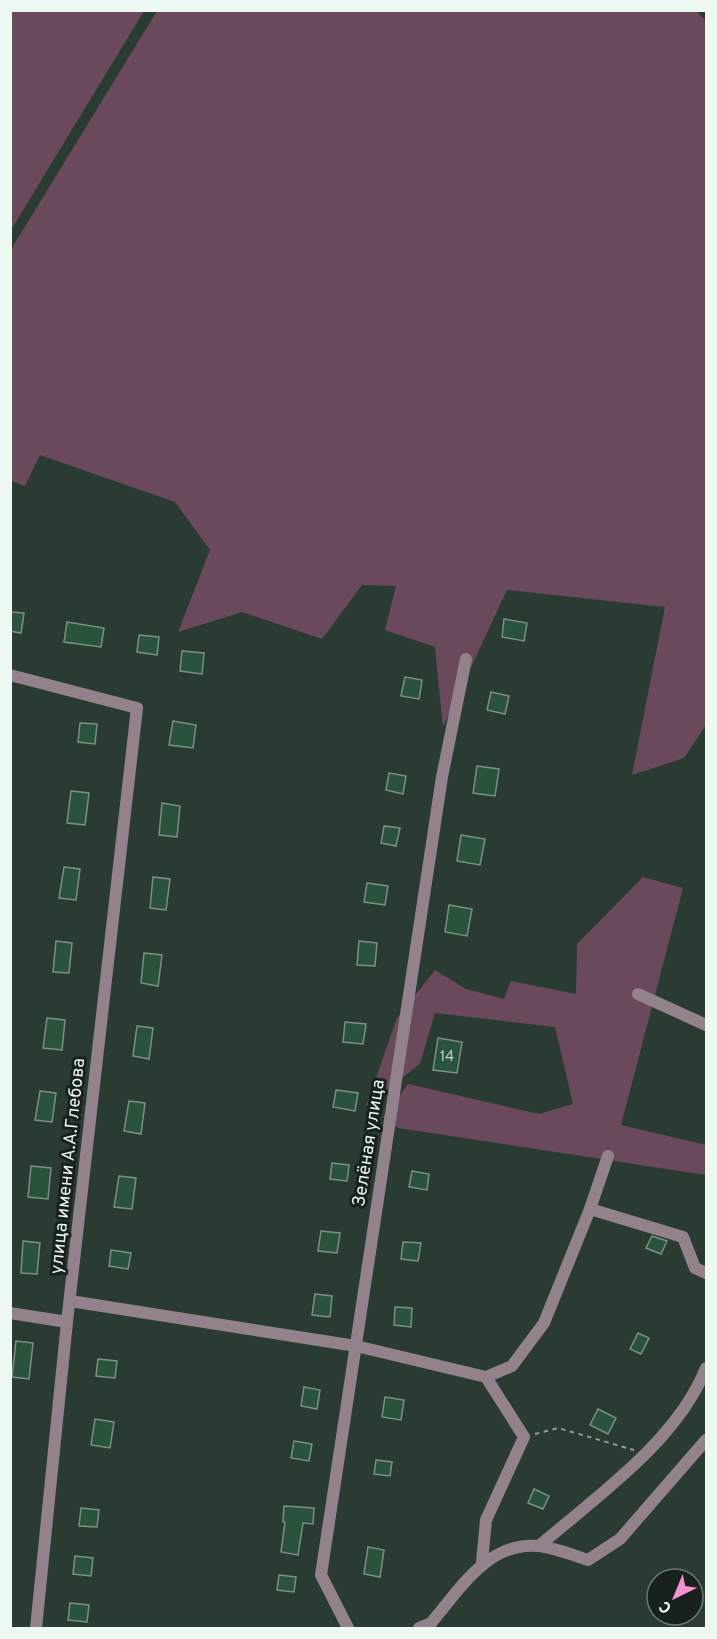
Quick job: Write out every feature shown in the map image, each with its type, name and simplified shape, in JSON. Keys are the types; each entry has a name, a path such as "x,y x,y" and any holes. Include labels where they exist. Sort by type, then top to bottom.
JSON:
{"street":[{"name":"Зелёная улица","path":"348,1629 321,1575 442,777 466,659"},
{"name":"улица имени А.А.Глебова","path":"10,675 137,708 70,1301 36,1629"},
{"path":"638,994 706,1025"},
{"path":"70,1301 356,1347 486,1377 512,1366 544,1323 590,1209 608,1155"},
{"path":"590,1209 683,1237 695,1268 706,1273"},
{"path":"10,1313 68,1322"},
{"path":"540,1546 646,1454 697,1392 706,1368"},
{"path":"482,1562 486,1520 524,1437 486,1377"},
{"path":"418,1629 430,1623 482,1562 512,1547 540,1546 588,1560 620,1539 706,1440"}],"path":[{"path":"524,1437 558,1428 646,1454"}],"shaded area":[{"path":"10,11 144,11 11,230"},
{"path":"157,11 696,11 706,21 706,725 684,758 632,775 665,607 507,590 443,727 435,647 385,630 396,586 362,585 322,639 242,612 178,632 210,550 175,502 40,455 25,486 11,481 10,251"},
{"path":"643,877 683,888 621,1125 706,1145 706,1175 398,1128 383,1117 408,1084 539,1114 573,1104 555,1027 435,1013 420,1064 366,1106 397,1018 435,970 466,989 504,999 511,981 576,994 577,944"}],"building":[{"path":"10,612 24,613 21,633 10,631"},
{"path":"504,619 527,623 524,641 502,637"},
{"path":"67,622 104,628 101,647 64,642"},
{"path":"139,635 159,637 157,655 137,652"},
{"path":"182,651 204,653 202,674 180,671"},
{"path":"405,677 422,680 419,699 401,696"},
{"path":"491,692 509,696 505,714 487,710"},
{"path":"173,721 196,725 193,748 169,745"},
{"path":"80,723 97,724 95,744 78,742"},
{"path":"477,766 499,769 495,796 473,793"},
{"path":"389,773 406,776 403,794 386,790"},
{"path":"71,791 89,793 85,825 67,823"},
{"path":"162,803 180,806 177,837 159,835"},
{"path":"384,826 400,828 396,846 381,843"},
{"path":"461,835 485,839 480,865 457,861"},
{"path":"64,867 80,869 76,900 59,898"},
{"path":"153,877 170,879 166,910 150,908"},
{"path":"367,883 388,886 385,905 364,902"},
{"path":"449,905 472,909 467,936 445,932"},
{"path":"56,941 72,943 69,973 53,972"},
{"path":"359,941 377,943 375,966 357,965"},
{"path":"144,953 162,955 158,986 141,983"},
{"path":"47,1018 65,1020 62,1050 43,1048"},
{"path":"345,1022 366,1024 363,1044 343,1042"},
{"path":"137,1026 153,1028 149,1059 133,1056"},
{"path":"438,1038 462,1042 457,1073 433,1070"},
{"path":"336,1090 358,1093 355,1111 333,1107"},
{"path":"40,1091 56,1093 52,1122 35,1120"},
{"path":"129,1101 145,1103 141,1134 124,1131"},
{"path":"332,1163 349,1165 347,1181 330,1179"},
{"path":"31,1166 51,1168 48,1199 28,1197"},
{"path":"412,1171 429,1174 427,1190 409,1187"},
{"path":"119,1176 136,1178 132,1209 114,1207"},
{"path":"321,1231 340,1233 337,1253 318,1251"},
{"path":"652,1236 667,1241 661,1254 646,1248"},
{"path":"23,1241 40,1243 37,1274 21,1273"},
{"path":"403,1242 421,1243 418,1261 401,1259"},
{"path":"111,1250 131,1253 128,1269 109,1266"},
{"path":"315,1294 332,1296 330,1317 312,1315"},
{"path":"395,1307 412,1308 411,1327 394,1325"},
{"path":"638,1333 649,1338 641,1354 630,1349"},
{"path":"16,1341 33,1343 29,1379 12,1377"},
{"path":"98,1359 117,1361 115,1378 96,1376"},
{"path":"304,1387 320,1390 317,1409 301,1406"},
{"path":"385,1397 404,1400 401,1420 382,1417"},
{"path":"598,1409 616,1418 608,1434 590,1425"},
{"path":"95,1419 114,1422 110,1448 91,1445"},
{"path":"294,1441 312,1444 309,1461 291,1458"},
{"path":"376,1460 392,1462 390,1476 374,1474"},
{"path":"534,1489 549,1496 543,1509 528,1503"},
{"path":"284,1506 314,1508 313,1524 303,1523 298,1555 281,1552 285,1522 283,1522"},
{"path":"81,1508 99,1510 97,1527 79,1526"},
{"path":"368,1547 384,1550 380,1577 364,1574"},
{"path":"75,1556 93,1558 91,1576 73,1574"},
{"path":"279,1575 296,1577 294,1592 277,1590"},
{"path":"70,1603 89,1605 87,1622 68,1620"}]}
